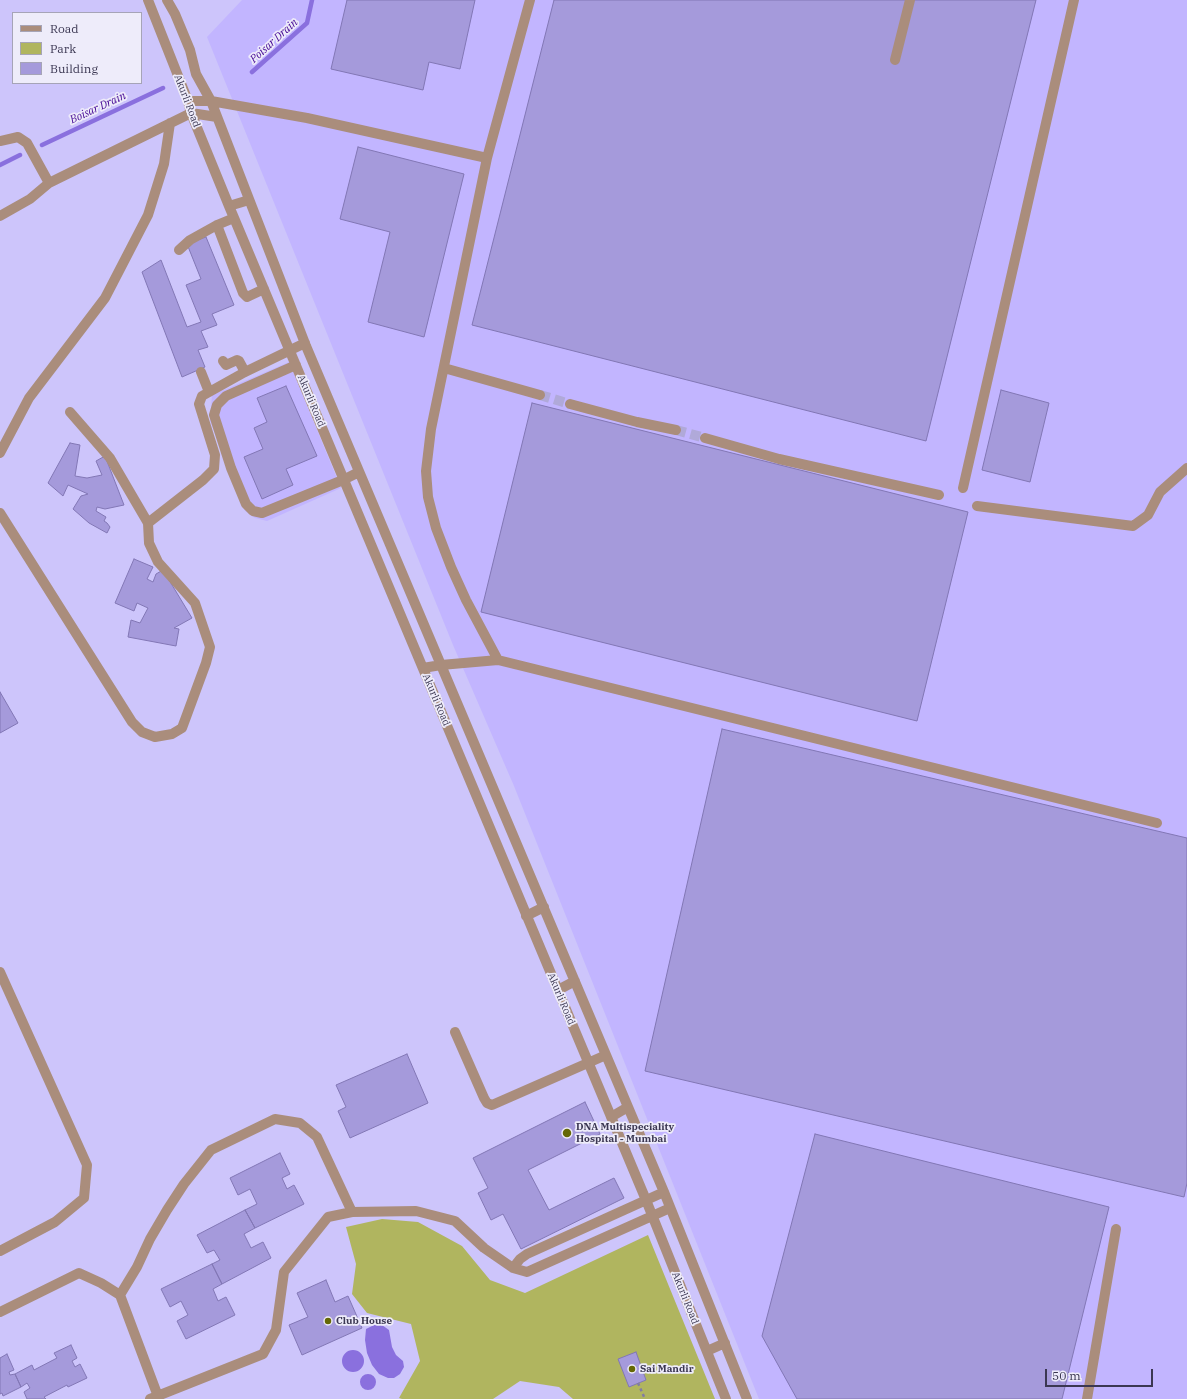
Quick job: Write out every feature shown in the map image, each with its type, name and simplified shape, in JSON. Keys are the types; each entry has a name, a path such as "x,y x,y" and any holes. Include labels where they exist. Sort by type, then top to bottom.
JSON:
{"street":[{"name":"Akurli Road","path":"148,0 188,101 191,113 229,206 646,1200 726,1399"},
{"name":"Akurli Road","path":"167,0 175,14 190,50 196,74 211,101 305,343 664,1192 747,1399"},
{"path":"498,660 466,600 436,528 428,497 426,471 431,429 487,158 530,0"},
{"path":"895,60 910,0"},
{"path":"963,488 1074,0"},
{"path":"188,101 211,101 306,118 487,158"},
{"path":"0,216 30,199 49,183 191,113 216,117"},
{"path":"0,453 29,398 105,298 148,215 164,164 170,123"},
{"path":"0,141 18,137 27,143 49,183"},
{"path":"229,206 249,200"},
{"path":"179,250 190,240 217,225 234,218"},
{"path":"217,225 243,293 247,297 264,289"},
{"path":"148,523 203,480 214,469 215,456 199,404 202,396 245,372 305,343"},
{"path":"223,361 226,365 237,360 239,361 245,372"},
{"path":"296,365 226,396 217,405 214,415 231,468 246,504 253,511 262,513 359,472"},
{"path":"444,368 540,396"},
{"path":"201,372 209,392"},
{"path":"570,404 637,422 676,430"},
{"path":"0,513 132,722 142,732 155,737 172,734 182,728 206,663 210,647 196,603 158,562 149,543 148,523 110,458 70,412"},
{"path":"705,438 779,459 940,495"},
{"path":"977,506 1133,526 1148,515 1160,492 1187,468"},
{"path":"382,572 399,565"},
{"path":"423,668 498,660 1157,823"},
{"path":"455,744 472,738"},
{"path":"481,807 499,801"},
{"path":"502,858 519,850"},
{"path":"526,916 544,907"},
{"path":"0,972 87,1165 84,1198 55,1222 0,1251"},
{"path":"558,990 575,981"},
{"path":"455,1032 484,1098 492,1105 606,1055"},
{"path":"611,1117 628,1108"},
{"path":"120,1295 137,1267 150,1239 167,1210 184,1184 211,1150 275,1119 300,1122 317,1136 352,1212"},
{"path":"512,1268 527,1254 664,1192"},
{"path":"0,1312 80,1273 101,1283 120,1295 156,1398 263,1354 276,1330 284,1272 328,1216 352,1212 416,1210 455,1221 484,1248 512,1268 527,1272 670,1208"},
{"path":"1087,1399 1116,1229"},
{"path":"707,1351 725,1343"}],"path":[{"path":"638,1383 645,1399"}],"shaded area":[{"path":"242,0 1187,0 1187,1399 759,1399 514,786 453,645 207,37"},
{"path":"289,362 341,488 267,521 255,518 245,511 210,421 212,395"},
{"path":"374,1325 382,1325 389,1330 392,1347 396,1355 403,1361 404,1367 400,1374 394,1378 388,1378 379,1374 372,1365 367,1353 365,1340 366,1329"},
{"path":"353,1350 361,1353 364,1361 361,1369 353,1372 345,1369 342,1361 345,1353"},
{"path":"368,1374 374,1376 376,1382 374,1388 368,1390 362,1388 360,1382 362,1376"}],"green space":[{"path":"382,1219 418,1222 462,1246 490,1280 525,1293 648,1235 715,1399 573,1399 559,1387 520,1381 493,1399 399,1398 420,1361 411,1324 367,1313 352,1294 356,1264 346,1227"}],"building":[{"path":"347,0 475,0 460,69 429,62 423,90 331,69"},
{"path":"554,0 1036,0 926,441 472,325"},
{"path":"358,147 464,174 424,337 368,322 390,232 340,219"},
{"path":"206,237 234,305 212,314 217,325 201,331 208,347 198,350 205,367 182,377 142,272 161,260 187,327 201,322 186,285 201,279 187,244"},
{"path":"286,386 317,456 286,469 293,485 262,499 244,457 263,449 254,428 267,422 257,398"},
{"path":"1001,390 1049,403 1030,482 982,470"},
{"path":"532,403 968,512 917,721 481,612"},
{"path":"70,443 80,445 75,476 87,478 102,475 96,461 105,456 124,505 105,509 97,507 96,511 106,517 104,521 110,527 107,533 89,523 73,509 81,496 88,494 68,485 63,496 48,483"},
{"path":"134,559 153,567 147,579 153,582 156,574 163,570 192,618 174,628 179,629 176,646 128,637 131,620 140,623 148,608 137,603 134,611 115,603"},
{"path":"0,692 18,723 0,733"},
{"path":"722,729 1187,838 1187,1183 1184,1197 645,1071"},
{"path":"407,1054 428,1103 350,1138 338,1111 346,1107 336,1085"},
{"path":"585,1102 600,1134 528,1170 549,1210 614,1178 624,1198 521,1249 503,1214 491,1220 478,1193 488,1188 473,1158"},
{"path":"815,1134 1109,1207 1062,1399 797,1399 762,1336"},
{"path":"280,1153 290,1174 282,1178 287,1189 294,1185 304,1204 255,1228 245,1210 257,1204 250,1189 238,1195 230,1178"},
{"path":"245,1210 255,1228 244,1234 251,1248 263,1242 271,1258 222,1284 212,1264 220,1260 214,1250 207,1253 197,1235"},
{"path":"212,1264 222,1284 213,1289 218,1301 226,1297 235,1315 186,1339 177,1321 188,1315 181,1301 170,1307 161,1289"},
{"name":"Club House","path":"326,1280 335,1302 348,1296 362,1328 302,1355 289,1325 308,1317 297,1293"},
{"path":"71,1345 77,1358 72,1361 75,1367 80,1364 87,1378 68,1387 67,1385 44,1397 46,1399 27,1399 24,1392 30,1388 27,1383 21,1387 15,1374 32,1365 34,1370 57,1358 54,1353"},
{"name":"Sai Mandir","path":"636,1352 646,1380 629,1387 618,1359"},
{"path":"7,1354 14,1370 9,1372 10,1375 15,1374 21,1387 3,1396 2,1393 0,1394 0,1358"}],"waterway":[{"name":"Poisar Drain","path":"252,72 307,23 312,0"},
{"name":"Boisar Drain","path":"42,145 163,88"},
{"name":"Boisar Drain","path":"0,165 20,155"}],"tunnel":[{"path":"540,395 570,404"},
{"path":"676,430 705,438"}],"place":[{"name":"DNA Multispeciality Hospital - Mumbai","path":"567,1133"},
{"name":"Club House","path":"328,1321"},
{"name":"Sai Mandir","path":"632,1369"}]}
